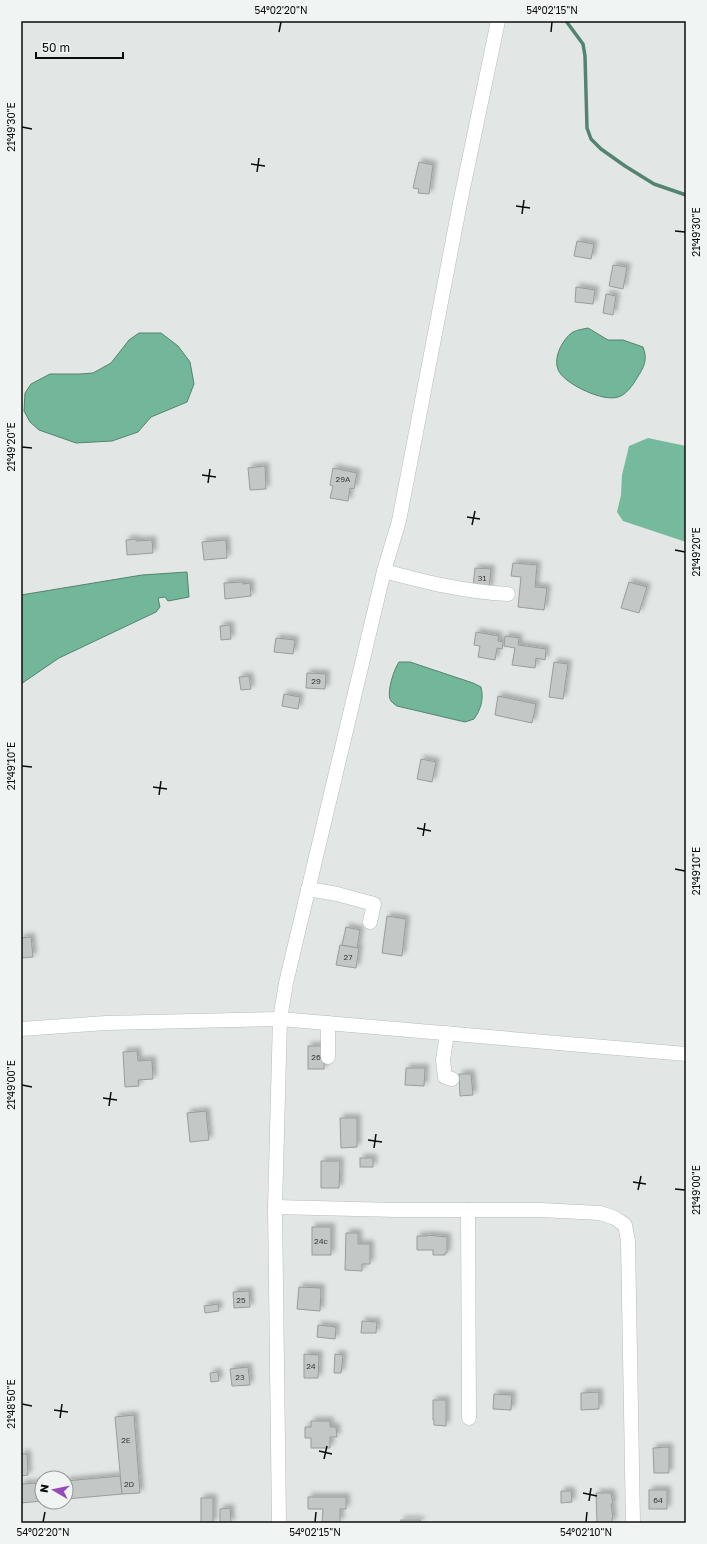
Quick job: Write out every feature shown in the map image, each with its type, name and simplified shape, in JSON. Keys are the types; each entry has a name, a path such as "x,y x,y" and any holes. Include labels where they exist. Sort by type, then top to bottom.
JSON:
{"street":[{"path":"279,1523 275,1207 280,1019 286,983 308,889 384,571 400,515 460,202 498,21"},
{"path":"384,571 454,589 508,594"},
{"path":"308,889 337,894 374,904 370,922"},
{"path":"21,1029 106,1023 280,1019 686,1054"},
{"path":"328,1023 328,1057"},
{"path":"447,1033 442,1060 445,1077 452,1079"},
{"path":"275,1207 396,1210 540,1210 600,1213 615,1218 625,1225 628,1242 633,1523"},
{"path":"468,1210 469,1418"}],"shaded area":[{"path":"588,328 608,340 623,340 643,347 645,360 643,367 631,387 621,396 612,398 595,395 570,383 560,373 557,357 565,340 573,332"},
{"path":"139,333 161,333 178,346 190,362 194,384 187,402 151,417 138,432 112,441 76,443 39,430 30,422 24,411 25,393 31,384 50,374 93,373 111,363 129,340"},
{"path":"648,438 686,446 686,542 623,521 617,512 621,495 622,475 629,446"},
{"path":"187,572 189,597 168,601 165,597 158,598 160,607 156,612 59,658 21,684 21,595 142,575"},
{"path":"399,662 410,662 481,687 481,704 474,719 465,722 397,706 394,704 390,699 389,691 393,675"}],"building":[{"path":"419,162 433,165 429,194 418,193 419,189 413,188"},
{"path":"577,241 594,244 591,259 574,256"},
{"path":"613,265 627,267 623,289 609,286"},
{"path":"576,287 595,290 593,304 575,302"},
{"path":"606,294 616,296 613,315 603,313"},
{"path":"265,466 266,489 250,490 248,468"},
{"path":"333,468 357,473 354,489 350,488 348,501 330,498 333,486 330,485"},
{"path":"136,539 136,541 152,540 153,553 127,555 126,540"},
{"path":"226,540 227,558 204,560 202,542"},
{"path":"513,563 537,565 535,587 547,588 544,610 518,607 521,577 511,576"},
{"path":"475,568 491,569 489,589 473,587"},
{"path":"243,582 243,584 250,583 251,596 225,599 224,583"},
{"path":"629,582 647,587 639,613 621,608"},
{"path":"230,625 231,639 221,640 220,626"},
{"path":"476,632 499,636 498,641 503,642 502,649 497,648 495,660 478,657 480,646 474,645"},
{"path":"505,636 519,638 518,645 546,649 545,660 536,658 535,668 512,665 515,648 504,646"},
{"path":"276,638 295,640 293,654 274,652"},
{"path":"554,662 568,664 563,699 549,697"},
{"path":"307,673 326,674 325,689 306,688"},
{"path":"249,676 251,689 241,690 239,677"},
{"path":"284,694 300,697 298,709 282,706"},
{"path":"498,696 536,704 532,723 495,715"},
{"path":"421,759 436,762 432,782 417,779"},
{"path":"387,916 406,919 402,956 382,953"},
{"path":"346,927 360,930 357,948 342,945"},
{"path":"31,937 33,957 21,958 21,938"},
{"path":"340,945 359,948 356,968 336,965"},
{"path":"308,1046 324,1046 324,1069 308,1069"},
{"path":"137,1051 138,1061 152,1060 153,1079 138,1080 139,1086 125,1087 123,1052"},
{"path":"406,1068 425,1068 424,1086 405,1085"},
{"path":"459,1074 471,1074 473,1095 460,1096"},
{"path":"206,1111 209,1140 190,1142 187,1113"},
{"path":"340,1118 357,1118 357,1147 341,1148"},
{"path":"360,1158 373,1158 373,1167 360,1167"},
{"path":"321,1161 340,1161 339,1188 321,1188"},
{"path":"312,1227 331,1227 331,1255 312,1255"},
{"path":"346,1233 358,1233 358,1244 370,1244 370,1264 362,1264 362,1271 345,1270"},
{"path":"427,1235 447,1237 447,1253 445,1253 445,1255 433,1255 433,1250 417,1250 417,1236"},
{"path":"299,1287 321,1288 320,1311 297,1309"},
{"path":"249,1291 250,1307 234,1308 233,1292"},
{"path":"218,1304 219,1311 205,1313 204,1306"},
{"path":"362,1321 377,1322 376,1333 361,1333"},
{"path":"318,1325 336,1327 335,1339 317,1337"},
{"path":"304,1354 319,1355 318,1378 304,1378"},
{"path":"335,1354 343,1355 341,1373 334,1373"},
{"path":"248,1367 250,1385 232,1386 230,1369"},
{"path":"218,1372 219,1381 211,1382 210,1373"},
{"path":"599,1392 599,1409 581,1410 581,1393"},
{"path":"494,1394 512,1395 511,1410 493,1409"},
{"path":"433,1400 446,1400 446,1426 434,1425"},
{"path":"134,1415 140,1493 122,1494 115,1417"},
{"path":"311,1421 330,1421 330,1427 336,1427 337,1437 330,1437 330,1448 311,1448 311,1438 305,1438 305,1427 311,1427"},
{"path":"669,1447 669,1473 654,1473 653,1448"},
{"path":"21,1454 27,1454 28,1475 21,1476"},
{"path":"120,1476 122,1494 74,1498 74,1480"},
{"path":"34,1483 34,1502 21,1503 21,1484"},
{"path":"649,1490 667,1490 667,1509 649,1509"},
{"path":"561,1491 571,1491 572,1502 561,1503"},
{"path":"596,1493 611,1493 613,1504 611,1504 613,1518 612,1523 597,1523"},
{"path":"308,1497 346,1497 346,1509 340,1509 340,1522 322,1522 323,1509 308,1509"},
{"path":"201,1498 213,1498 213,1523 201,1523"},
{"path":"230,1508 231,1523 220,1523 220,1509"},
{"path":"401,1520 420,1520 420,1523 401,1523"}],"waterway":[{"path":"566,21 583,44 585,56 587,128 591,139 601,149 654,184 686,195"}]}
